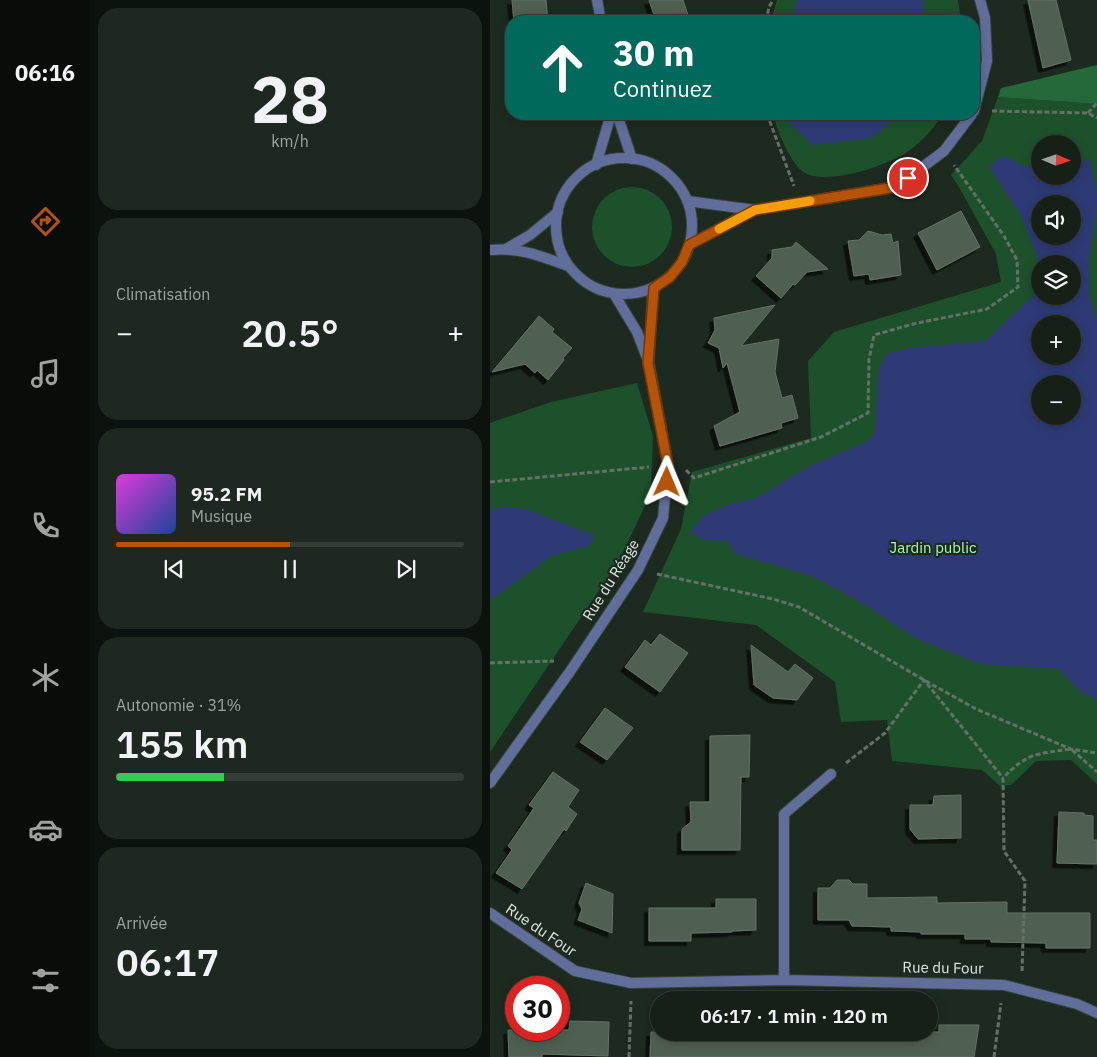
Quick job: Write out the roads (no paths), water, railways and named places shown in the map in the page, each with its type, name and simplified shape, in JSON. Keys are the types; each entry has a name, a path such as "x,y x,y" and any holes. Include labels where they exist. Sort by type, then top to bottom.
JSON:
{"street":[{"path":"597,0 600,15"},
{"path":"980,0 985,18 987,61 980,93"},
{"path":"596,165 609,120"},
{"path":"619,120 632,159"},
{"path":"687,201 755,210 896,187 944,151 969,120"},
{"path":"613,159 632,159 650,164 666,172 678,186 687,201 692,223 689,245 682,262 670,277 654,288 634,294 614,294 596,289 581,279 568,266 560,250 556,231 558,212 565,192 578,176 596,165 613,159"},
{"path":"689,245 755,210"},
{"path":"506,248 530,235 558,212"},
{"path":"490,250 506,248 533,253 568,266"},
{"path":"648,363 654,288"},
{"path":"614,294 637,332 648,363"},
{"name":"Rue du Réage","path":"490,783 638,570 663,518 668,465 648,363"},
{"path":"784,980 784,814 831,774"},
{"name":"Rue du Four","path":"490,913 575,971 631,983 784,980 1004,985 1077,1004 1097,1013"}],"water":[{"path":"799,0 923,0 923,15 793,15"},
{"path":"789,120 893,120 871,138 813,145 791,125"},
{"path":"1004,156 1026,167 1031,166 1031,185 1081,185 1081,161 1090,160 1097,196 1089,259 1089,296 1097,320 1097,700 1080,691 1059,669 980,664 915,638 859,601 812,576 736,554 727,541 705,540 690,533 703,516 724,506 758,497 808,467 868,441 875,432 879,368 888,353 911,348 986,341 1031,298 1031,305 1081,305 1081,255 1037,255 1033,245 1081,245 1081,195 1031,195 1031,241 1020,214 989,167"},
{"path":"503,507 526,509 595,536 589,546 553,555 490,600 490,510"}],"park label":[{"name":"Jardin public","path":"933,548"}]}
